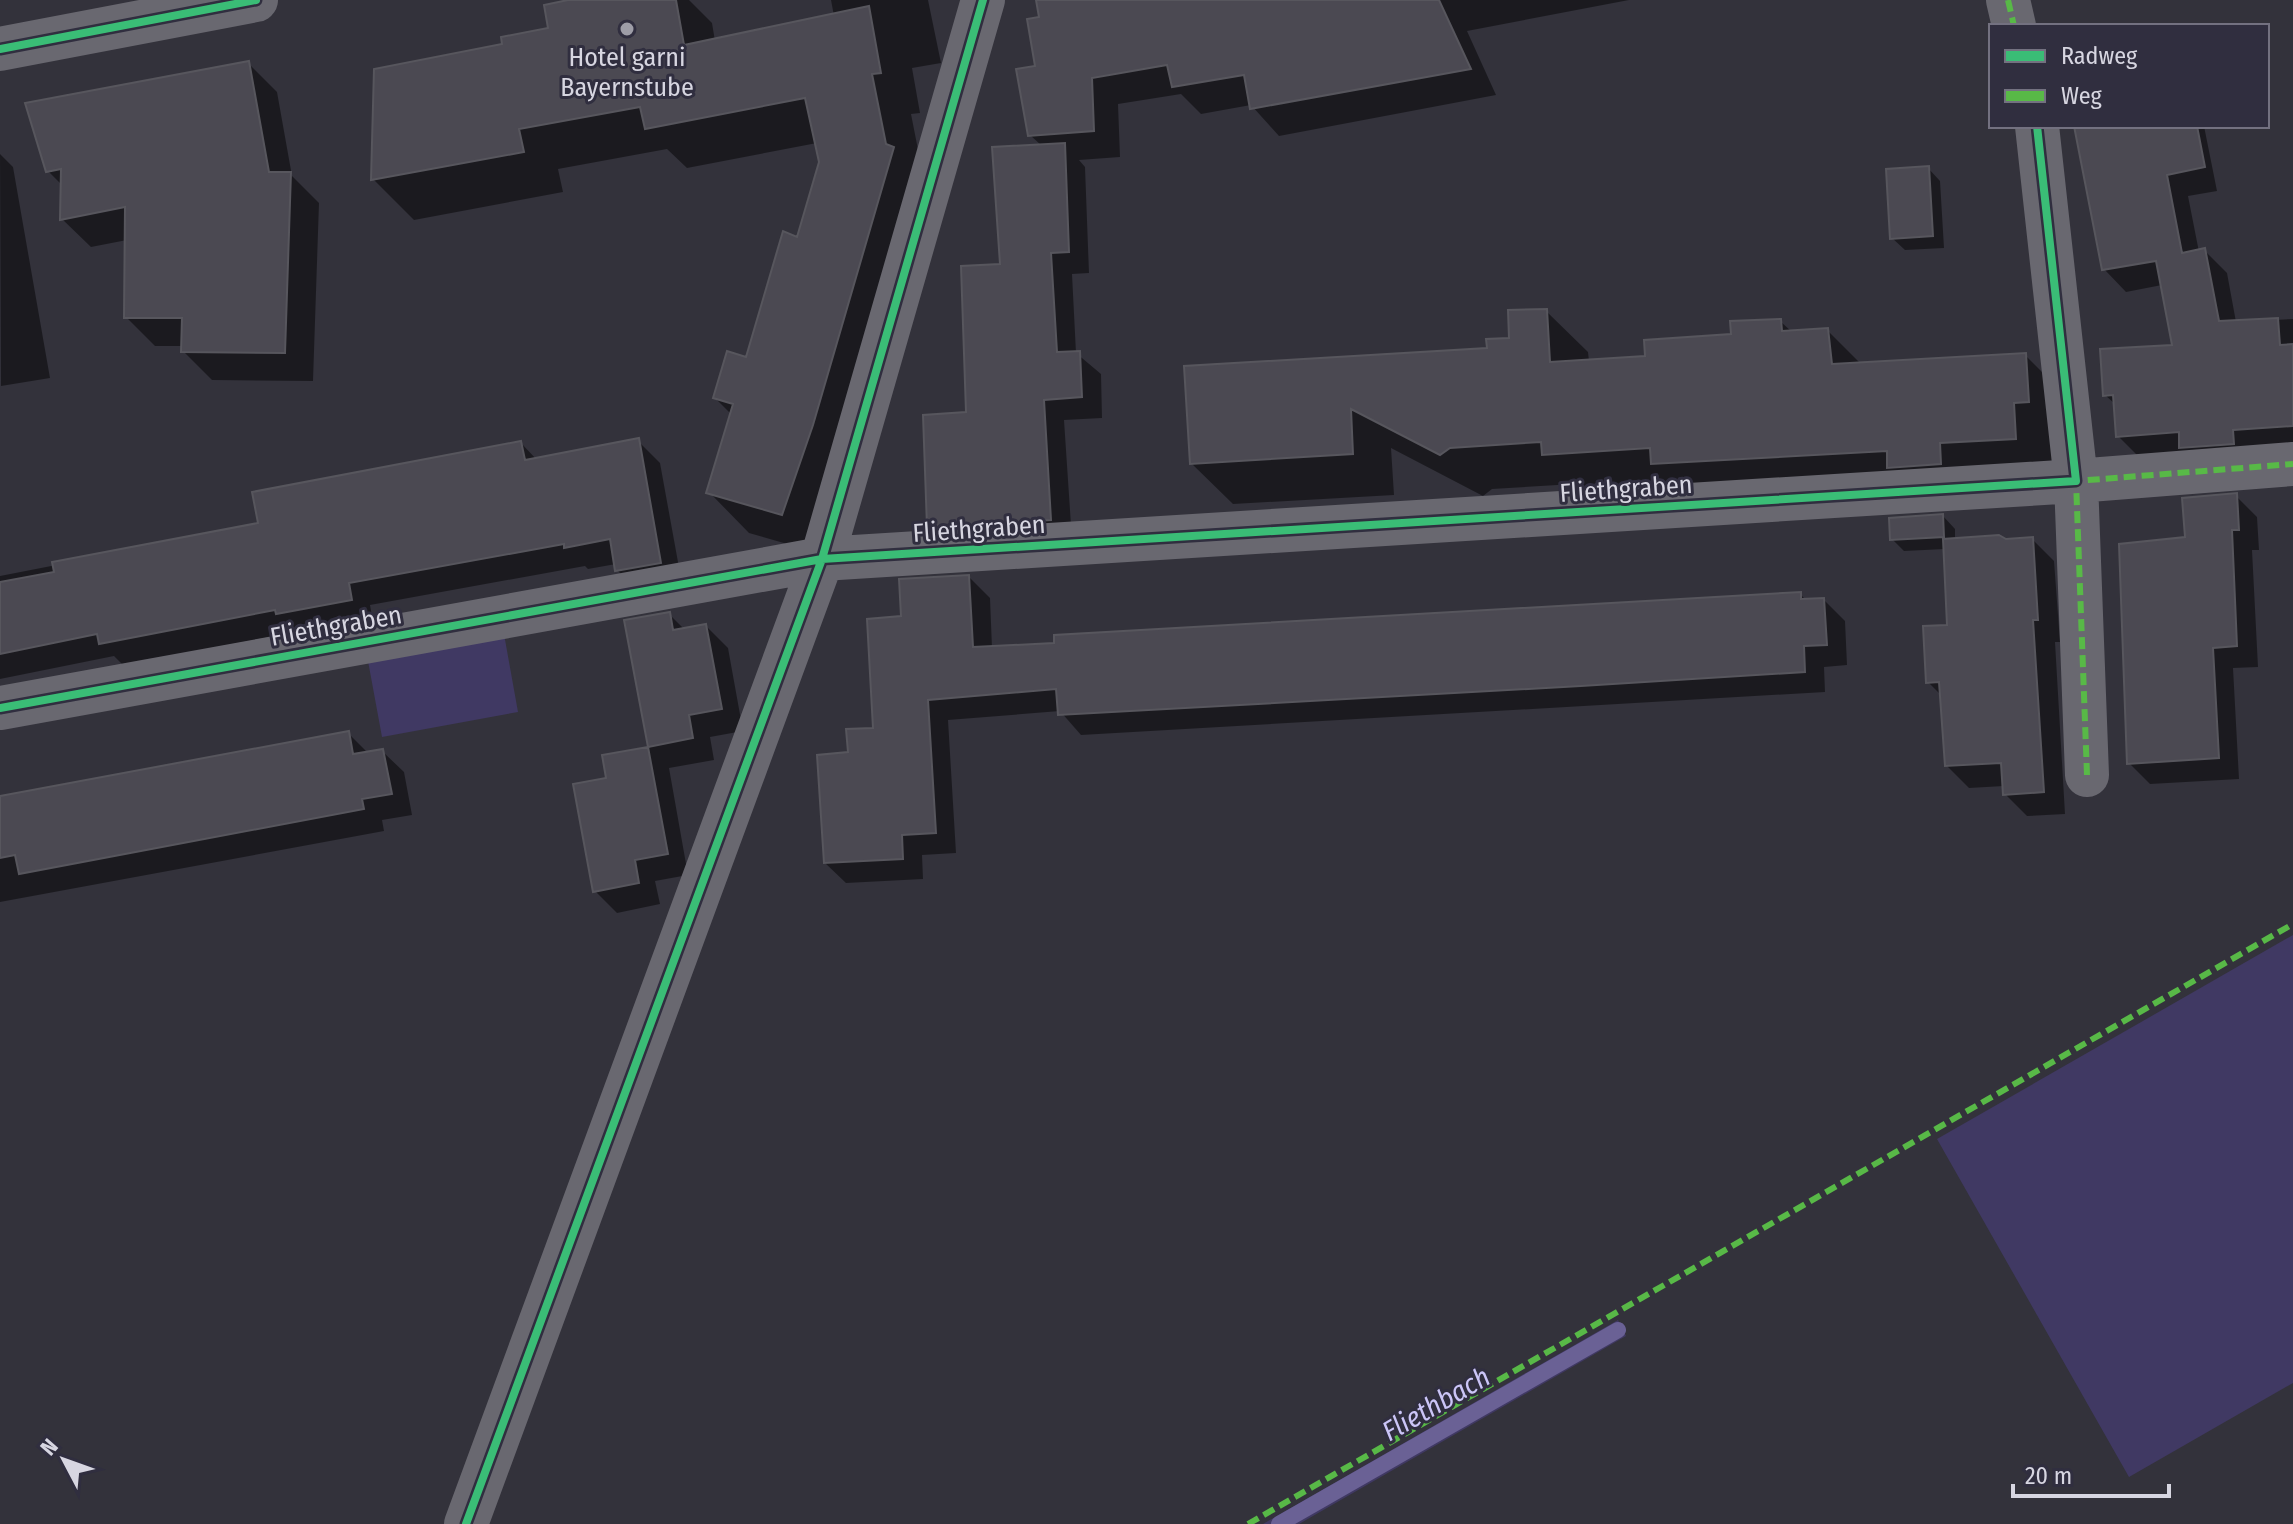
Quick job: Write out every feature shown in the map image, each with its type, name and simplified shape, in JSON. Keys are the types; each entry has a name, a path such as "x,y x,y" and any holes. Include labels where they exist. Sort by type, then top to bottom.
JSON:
{"street":[{"path":"0,49 256,0"},
{"path":"466,1524 822,559 983,0"},
{"path":"2008,0 2014,24"},
{"path":"2037,128 2076,481 2087,775"},
{"name":"Fliethgraben","path":"0,708 822,559 2076,481 2293,464"}],"shaded area":[{"path":"504,634 518,712 382,737 368,661"},
{"path":"2293,935 2293,1383 2129,1477 1937,1139"},
{"path":"1618,1320 1626,1336 1299,1524 1263,1524"}],"building":[{"path":"568,0 676,0 684,45 869,6 881,73 872,74 886,144 894,147 813,425 782,515 706,493 733,404 713,398 727,351 746,357 783,231 797,237 819,162 805,98 645,129 640,107 519,129 524,152 371,180 374,69 502,44 501,37 548,28 544,5"},
{"path":"1036,0 1439,0 1471,69 1250,109 1244,75 1172,87 1167,65 1092,78 1094,131 1028,136 1016,69 1035,66 1027,19 1039,17"},
{"path":"249,61 269,172 291,172 285,353 181,352 182,318 124,318 125,207 60,220 61,169 46,172 25,103"},
{"path":"2074,128 2197,128 2205,167 2167,175 2182,253 2205,248 2219,321 2278,318 2280,345 2293,344 2293,426 2233,430 2234,444 2179,448 2179,432 2116,437 2113,395 2103,396 2100,349 2172,345 2156,261 2102,270"},
{"path":"1065,143 1069,252 1051,253 1057,352 1080,351 1082,397 1044,400 1051,520 927,527 923,415 966,412 961,266 1000,264 992,147"},
{"path":"1929,166 1933,236 1890,239 1886,169"},
{"path":"1547,309 1550,362 1645,356 1644,340 1731,334 1730,321 1781,319 1782,331 1828,328 1832,364 2026,353 2029,402 2014,403 2016,439 1940,443 1941,464 1887,468 1887,451 1651,464 1650,448 1542,455 1541,442 1450,448 1440,455 1351,409 1353,454 1190,464 1184,366 1487,348 1486,339 1509,338 1508,310"},
{"path":"639,438 661,563 615,571 610,539 564,548 564,544 349,583 352,600 276,614 275,610 99,644 97,634 0,654 0,582 54,572 52,562 258,523 252,492 521,441 525,460"},
{"path":"2237,493 2239,530 2232,530 2237,646 2213,648 2219,758 2127,764 2119,544 2185,537 2182,498"},
{"path":"1943,514 1944,537 1890,540 1889,518"},
{"path":"1999,535 2006,539 2033,537 2038,620 2033,620 2044,792 2003,795 2001,763 1945,766 1939,682 1926,683 1923,626 1947,625 1943,539"},
{"path":"969,575 973,647 1054,643 1054,635 1801,592 1801,599 1824,598 1827,645 1804,646 1805,672 1581,686 1058,715 1056,689 928,700 936,833 902,835 903,859 824,863 817,755 848,752 846,729 873,728 867,619 901,616 899,579"},
{"path":"670,612 673,630 706,624 722,709 689,715 693,738 648,747 624,620"},
{"path":"349,731 353,754 383,749 392,794 362,799 364,809 19,874 15,855 0,858 0,796"},
{"path":"648,747 668,854 635,860 639,883 593,892 573,784 606,778 602,755"}],"waterway":[{"name":"Fliethbach","path":"1279,1524 1618,1330"}],"marked path":[{"path":"2008,0 2014,24"},
{"path":"2087,775 2076,481 2293,464"},
{"path":"1248,1524 2293,924"}],"cycle path":[{"path":"0,49 256,0"},
{"path":"466,1524 822,559 983,0"},
{"path":"0,708 822,559 2076,481 2037,128"}],"place":[{"name":"Hotel garni Bayernstube","path":"627,29"}]}
